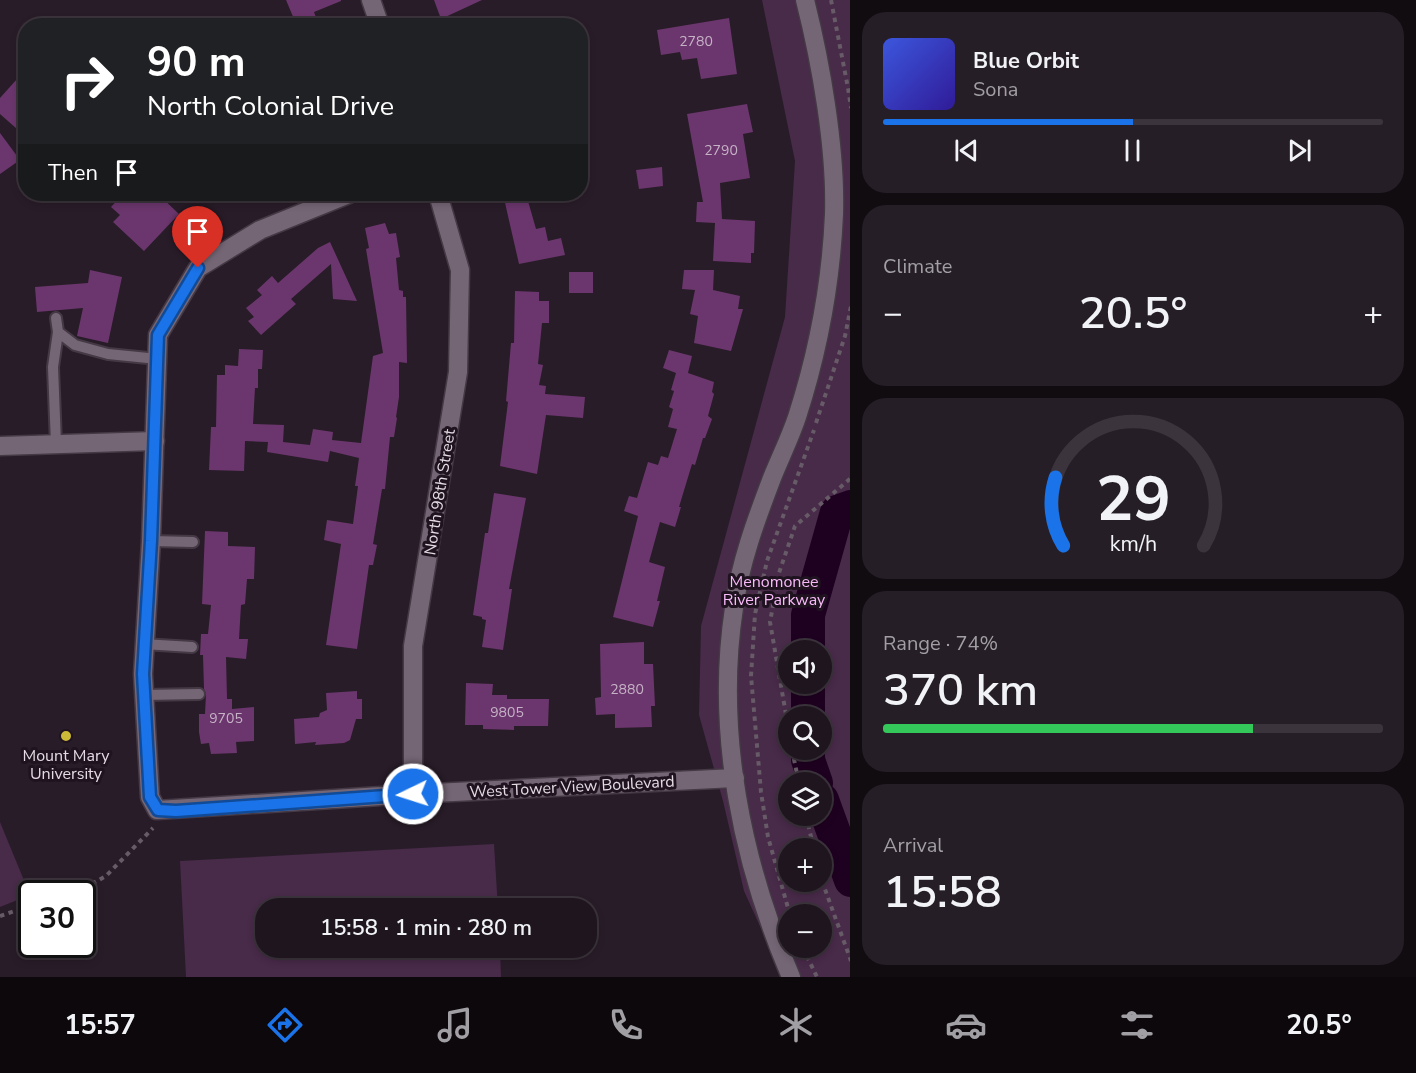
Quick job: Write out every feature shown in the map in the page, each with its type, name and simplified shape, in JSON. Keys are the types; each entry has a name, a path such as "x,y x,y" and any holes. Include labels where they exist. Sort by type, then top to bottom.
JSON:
{"street":[{"path":"371,0 377,18"},
{"path":"791,977 775,940 756,882 738,800 729,723 728,665 734,607 747,548 796,419 815,353 831,256 834,212 831,157 824,99 805,0"},
{"path":"158,810 150,797 143,644 151,541 158,335 198,268 260,230 332,201"},
{"name":"North 98th Street","path":"413,794 413,646 459,372 460,270 440,201"},
{"path":"0,446 155,441"},
{"name":"West Tower View Boulevard","path":"158,810 413,794 735,778"}],"lane":[{"path":"56,318 58,332 53,368 56,444"},
{"path":"58,332 75,345 108,354 158,359"},
{"path":"151,541 193,542"},
{"path":"143,644 192,646"},
{"path":"144,695 199,694"}],"path":[{"path":"831,0 850,108"},
{"path":"787,904 768,837 760,792 751,676 756,614 767,561 790,501 834,370 845,336 850,306"},
{"path":"785,706 770,622 779,573 795,526 850,478"},
{"path":"96,882 106,876 156,824 158,810"},
{"path":"826,892 850,961"},
{"path":"0,916 18,910"},
{"path":"808,958 817,977"}],"green space":[{"name":"Menomonee River Parkway","path":"762,0 850,0 850,977 783,977 744,891 723,801 699,715 701,626 785,317 795,161"},
{"path":"0,822 24,880 18,880 18,900 0,907"},
{"path":"494,844 497,898 255,898 255,958 500,958 501,977 186,977 180,861"}],"building":[{"path":"286,0 341,0 314,12 316,18 294,18"},
{"path":"434,0 482,0 443,18 441,18"},
{"path":"729,18 737,74 701,79 697,58 682,60 680,52 661,55 657,30"},
{"path":"18,78 17,129 0,114 0,98"},
{"path":"747,104 753,132 743,134 750,178 720,183 722,219 755,221 754,253 751,253 751,263 713,261 715,223 696,222 697,202 703,202 687,114"},
{"path":"0,133 18,157 18,161 0,174"},
{"path":"662,167 663,186 639,189 636,170"},
{"path":"117,201 165,201 179,214 144,251 113,222 120,215 111,207"},
{"path":"505,201 528,201 536,229 545,227 548,241 561,238 565,255 519,264"},
{"path":"385,223 389,234 396,233 400,257 396,258 399,290 403,291 403,297 406,297 407,363 399,362 397,418 394,437 390,437 385,489 382,489 373,544 377,545 373,565 369,565 357,649 326,645 341,544 324,540 327,520 353,524 359,458 330,451 328,462 267,452 268,442 245,441 244,471 209,470 211,427 216,427 217,375 225,375 225,365 238,366 239,349 263,350 262,369 258,369 258,388 255,388 253,424 284,425 283,442 310,445 313,429 333,432 332,440 361,443 373,356 383,353 366,249 369,248 365,228"},
{"path":"330,242 357,301 333,299 331,264 291,299 296,304 261,335 248,321 254,317 246,308 262,295 257,290 272,276 278,283 318,248"},
{"path":"90,270 122,277 108,343 77,336 83,308 37,312 35,287 88,283"},
{"path":"684,270 714,270 713,290 740,296 738,309 743,309 731,351 694,343 698,316 690,314 695,290 682,289"},
{"path":"569,272 593,272 593,293 569,293"},
{"path":"515,291 539,292 539,301 549,301 549,323 542,323 538,364 543,365 539,385 546,386 545,394 585,397 583,418 546,415 537,474 500,466 508,402 506,401 511,343 514,343"},
{"path":"669,350 692,356 688,373 714,382 712,392 714,394 708,416 712,419 705,438 703,438 695,465 692,464 675,527 660,522 649,562 665,567 653,627 613,617 638,516 624,511 629,496 637,498 648,462 658,465 661,456 668,458 677,429 668,427 673,409 669,407 674,391 671,390 676,373 663,368"},
{"path":"494,493 526,498 509,589 512,589 503,650 482,647 486,620 473,615 485,533 488,533"},
{"path":"205,531 228,532 228,546 255,547 254,579 247,579 245,604 241,605 239,639 248,639 246,659 226,657 227,699 232,699 232,709 254,707 254,741 236,742 237,753 211,754 209,743 201,744 199,732 199,714 205,714 206,694 203,655 200,655 201,634 208,634 211,605 202,604"},
{"path":"644,642 644,664 653,664 655,706 651,706 652,727 615,728 615,714 596,715 595,698 601,697 600,644"},
{"path":"466,683 493,684 492,695 507,695 507,699 549,699 548,726 514,726 514,730 483,729 483,725 465,725"},
{"path":"357,691 357,699 362,699 362,719 356,719 350,740 344,743 295,744 294,719 319,717 320,713 327,710 326,693"}],"waterway":[{"path":"808,640 808,615 837,512 850,507"},
{"path":"808,694 808,706"},
{"path":"808,760 812,772"},
{"path":"831,826 850,877"}],"place":[{"name":"Mount Mary University","path":"66,736"}],"route":[{"path":"198,268 158,335 151,541 143,644 150,797 158,810 176,811 413,794"}]}
